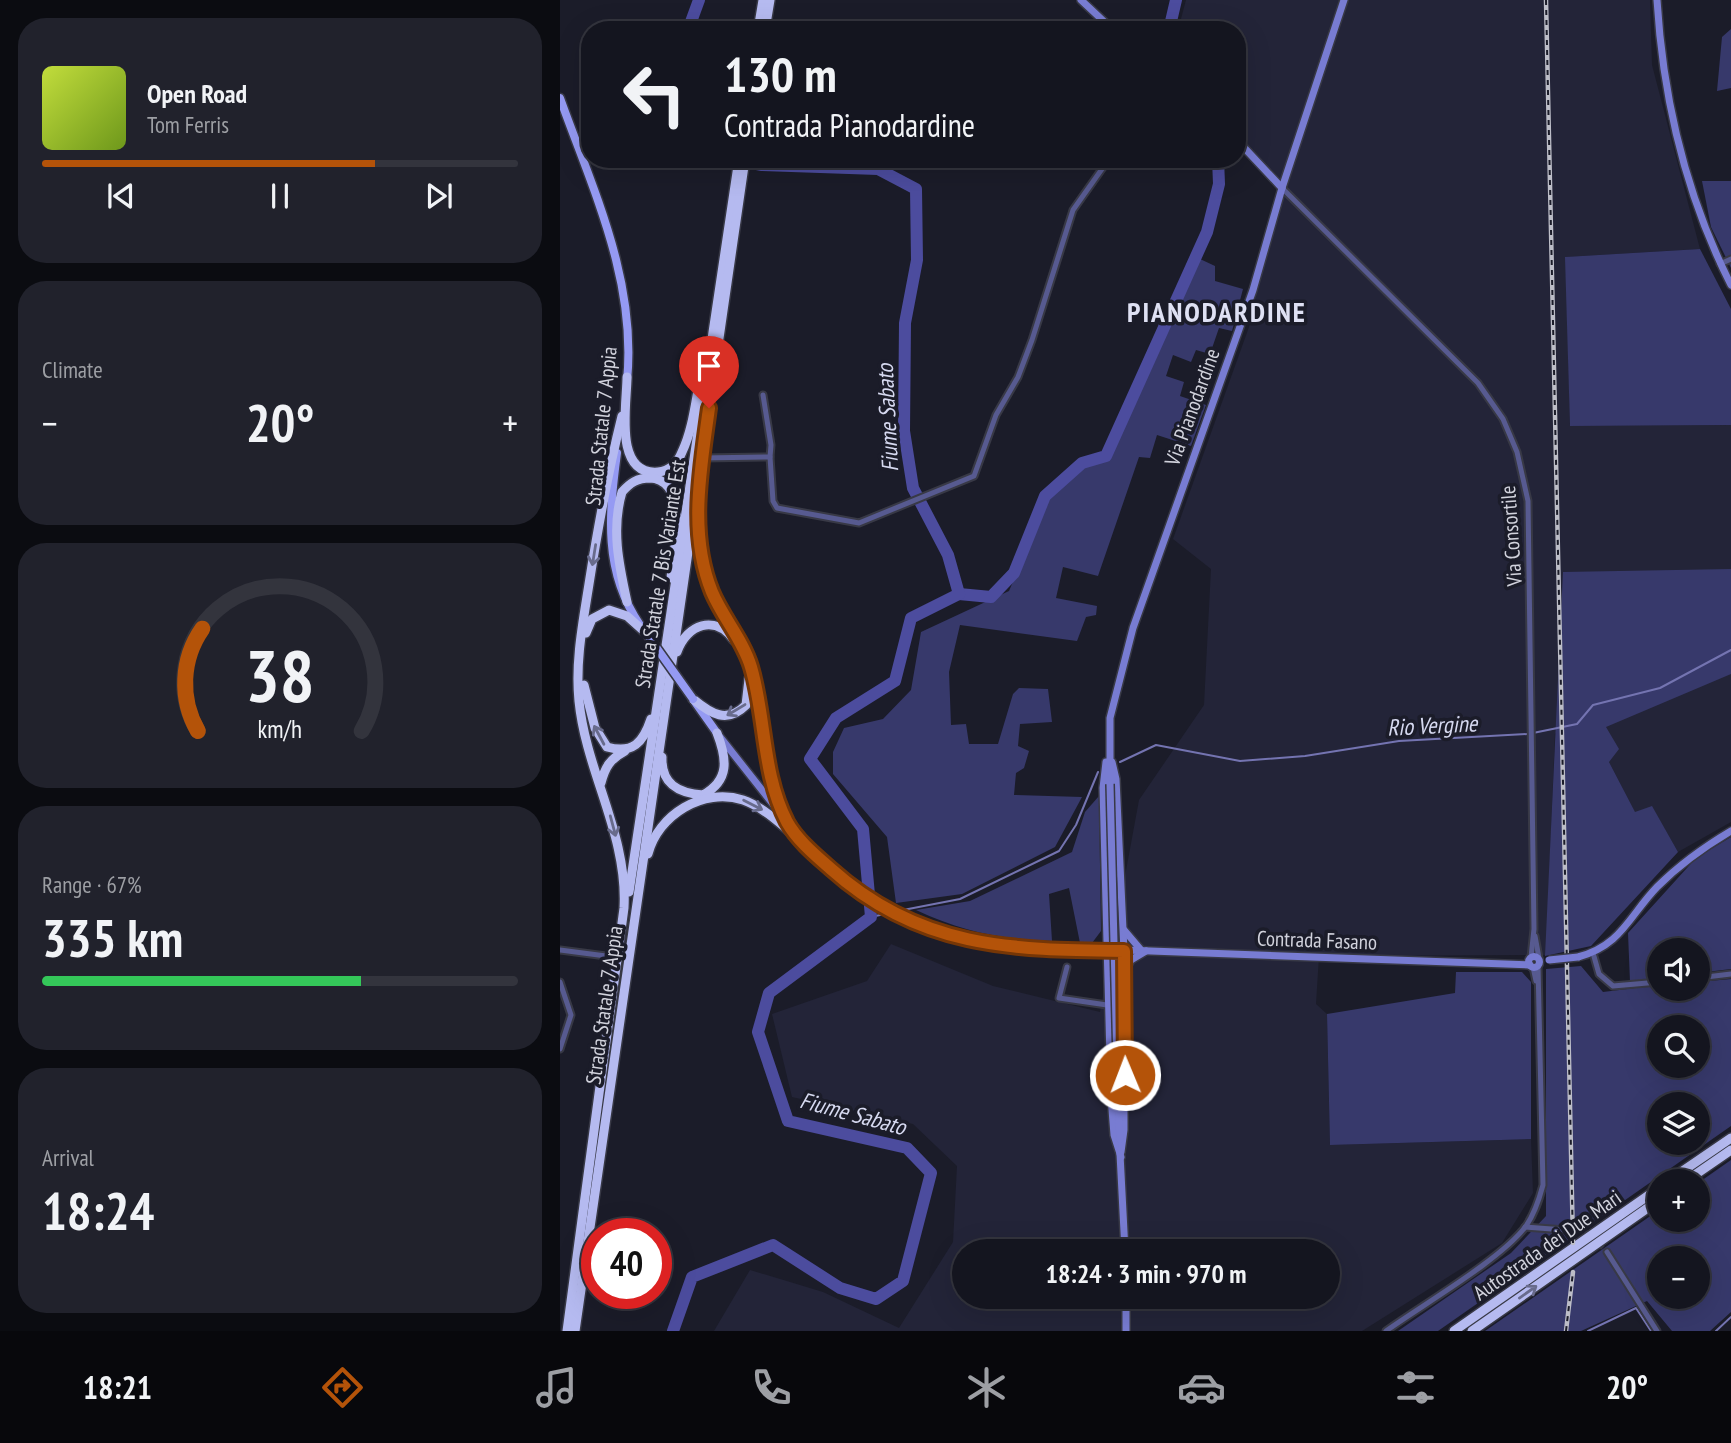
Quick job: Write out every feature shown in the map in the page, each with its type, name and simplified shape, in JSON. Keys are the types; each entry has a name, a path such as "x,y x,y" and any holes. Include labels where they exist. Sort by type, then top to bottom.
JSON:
{"highway":[{"path":"760,21 763,0"},
{"path":"766,21 770,0"},
{"name":"Strada Statale 7 Bis Variante Est","path":"619,952 699,482 738,193 739,168"},
{"name":"Strada Statale 7 Bis Variante Est","path":"665,682 663,660 715,317 743,168"},
{"path":"627,377 625,437 628,454 648,471 668,469 682,453 688,436 715,317"},
{"path":"619,952 624,871 585,733 578,674 582,627 601,509 622,416"},
{"path":"627,603 617,560 618,505 622,492 628,485 637,479 656,479 674,492 677,504 663,660"},
{"path":"699,482 698,515 705,569 712,592 750,664 772,780 788,824"},
{"path":"626,750 607,747 595,728 585,694 585,640 592,619 608,610 627,616 646,633"},
{"path":"600,784 604,768 613,757 635,747 645,738 678,649 691,629 701,624 725,630 738,645 749,676 750,696 746,705 739,712 722,718 693,699"},
{"name":"Strada Statale 7 Appia","path":"575,1331 664,720 665,682"},
{"path":"664,720 662,766 665,778 688,794 703,795 719,784 726,755 717,733"},
{"path":"635,911 654,837 675,813 691,803 707,799 741,799 761,808 805,845"},
{"name":"Strada Statale 7 Appia","path":"567,1331 619,952"},
{"path":"1686,1169 1731,1138"},
{"path":"1703,1169 1731,1150"},
{"name":"Autostrada dei Due Mari","path":"1454,1331 1647,1196"},
{"name":"Autostrada dei Due Mari","path":"1472,1331 1647,1208"}],"main road":[{"name":"Strada Statale 7 Appia","path":"560,99 581,158"},
{"name":"Strada Statale 7 Appia","path":"585,168 616,255 626,305 627,377 608,527 612,559 627,603 717,733"}],"street":[{"path":"1081,0 1103,21"},
{"name":"Via Pianodardine","path":"1109,748 1110,718 1133,628 1253,290 1282,188 1344,0"},
{"path":"1657,0 1661,55 1673,121 1695,200 1731,285"},
{"path":"1246,150 1282,188"},
{"path":"763,395 771,445 774,501 777,508 859,523 968,480 976,472 996,415 1018,377 1073,210 1103,168"},
{"name":"Via Consortile","path":"1282,188 1478,383 1503,419 1517,452 1528,500 1534,929 1543,1185 1538,1205 1525,1227"},
{"path":"1720,264 1731,259"},
{"path":"702,458 770,457"},
{"name":"Contrada Fasano","path":"717,733 805,845 844,881 891,913 966,940 988,945 1088,950 1509,963 1578,957 1593,953"},
{"path":"1109,748 1118,1103 1124,1239"},
{"path":"1109,748 1116,779 1124,951 1124,1130 1121,1157"},
{"path":"1109,748 1103,788 1107,1005 1114,1135 1121,1157"},
{"path":"1647,983 1613,986 1599,974 1593,953 1602,950 1631,922 1656,888 1697,852 1731,831"},
{"path":"1122,926 1128,938 1144,950 1130,960 1124,971"},
{"path":"1105,935 1088,950 1106,966"},
{"path":"560,950 606,956 619,952"},
{"path":"1067,967 1059,998 1107,1005"},
{"path":"1710,977 1731,974"},
{"path":"560,982 571,1016 560,1049"},
{"path":"1386,1331 1503,1248 1525,1227 1583,1229"},
{"path":"1607,1252 1656,1330 1645,1331"},
{"path":"1126,1309 1126,1331"}],"shaded area":[{"path":"1186,0 1650,0 1652,65 1700,249 1566,257 1570,426 1731,425 1731,822 1678,852 1652,807 1635,813 1609,762 1555,733 1546,955 1319,956 1316,1004 1327,1014 1330,1145 1531,1139 1533,1193 1502,1243 1362,1331 714,1331 750,1270 823,1292 899,1328 952,1244 952,1309 1340,1309 1340,1239 953,1239 957,1166 913,1124 792,1097 772,1014 867,981 891,944 993,986 1100,1012 1139,800 1204,705 1211,569 1173,539 1249,327 1280,183 1246,148 1246,21 1180,21"},
{"path":"1731,29 1731,88 1717,91 1722,37"},
{"path":"1702,181 1731,181 1731,268 1711,227"},
{"path":"1700,249 1731,309 1731,425 1570,426 1565,257"},
{"path":"1200,259 1215,266 1215,281 1243,289 1232,331 1219,328 1210,354 1196,350 1191,362 1173,355 1166,376 1184,382 1180,396 1206,405 1191,446 1157,435 1150,458 1139,457 1098,576 1063,567 1056,598 1097,606 1096,615 1086,617 1077,641 960,625 949,672 951,725 966,724 969,744 998,744 1013,694 1019,688 1048,689 1052,722 1020,724 1018,746 1029,751 1024,768 1016,773 1014,795 1082,797 1055,847 962,894 896,903 887,837 833,774 833,752 844,728 883,719 911,690 921,632 1009,591 1048,499 1080,469 1108,459"},
{"path":"1731,569 1731,674 1606,727 1619,749 1609,762 1635,812 1652,806 1678,852 1591,946 1545,956 1563,572"},
{"path":"1099,796 1101,931 1092,943 1080,943 1069,888 1049,894 1052,941 982,933 916,910 970,901 1072,852 1085,812"},
{"path":"1731,837 1731,969 1710,972 1710,938 1647,938 1647,980 1630,982 1628,933 1696,858"},
{"path":"1581,966 1603,992 1647,986 1647,1001 1710,1001 1710,981 1731,979 1731,1126 1710,1141 1710,1092 1647,1092 1647,1155 1690,1155 1670,1169 1647,1169 1647,1185 1438,1331 1398,1331 1511,1253 1546,1216 1546,969"},
{"path":"1456,972 1522,972 1531,982 1531,1139 1330,1145 1327,1014 1455,993"},
{"path":"1731,1160 1731,1312 1710,1331 1672,1331 1654,1309 1710,1309 1710,1246 1647,1246 1647,1301 1581,1331 1485,1331 1647,1218 1647,1232 1710,1232 1710,1175"}],"waterway":[{"name":"Fiume Sabato","path":"691,21 699,0"},
{"path":"1171,21 1176,0"},
{"name":"Fiume Sabato","path":"673,1331 692,1277 773,1245 840,1288 876,1299 903,1281 931,1173 907,1148 788,1121 758,1032 769,993 871,917 863,829 810,759 836,718 895,681 911,618 959,594 948,555 913,488 904,431 905,323 917,260 916,189 878,169 849,168"},
{"path":"959,594 991,597 1014,573 1045,496 1082,463 1106,456 1207,232 1219,184 1218,168"},
{"name":"Rio Vergine","path":"1533,733 1577,724 1593,705 1660,688 1731,650"},
{"name":"Rio Vergine","path":"1120,762 1156,745 1240,761 1305,756 1399,741 1528,734"},
{"name":"Rio Vergine","path":"898,911 960,899 1059,851 1076,825 1098,772"},
{"name":"Rio Vergine","path":"871,917 889,913"},
{"path":"1588,1331 1636,1308 1651,1331"},
{"path":"1716,1331 1731,1317"}],"tunnel":[{"path":"1583,1229 1607,1252"}],"railway":[{"path":"1546,0 1573,1243"},
{"path":"1566,1331 1573,1272"}],"district":[{"name":"PIANODARDINE","path":"1217,311"}],"route":[{"path":"709,408 699,482 698,515 705,569 712,592 750,664 772,780 788,824 805,845 844,881 891,913 939,933 988,945 1124,951 1125,1075"}]}
